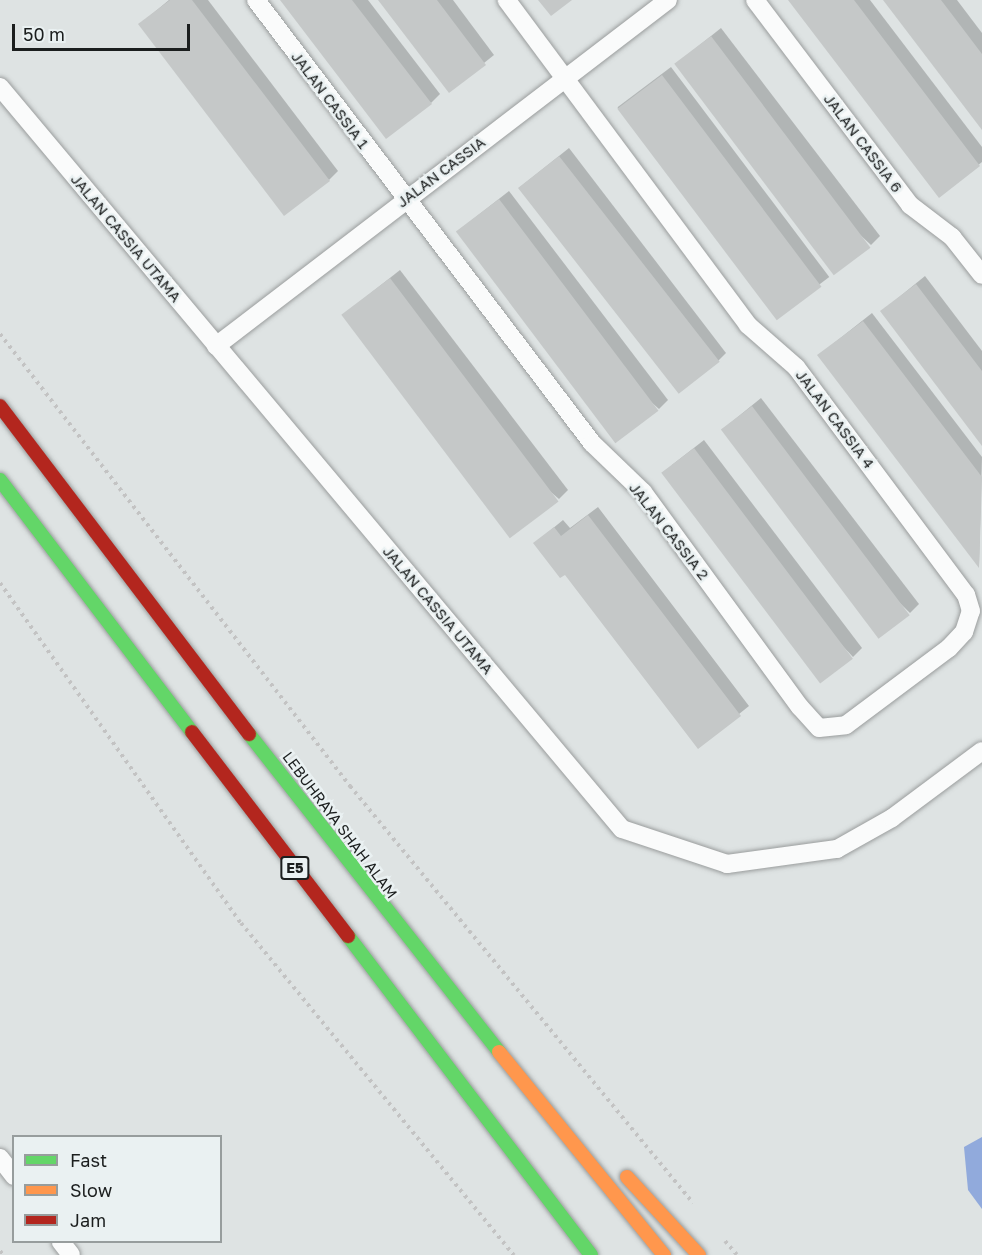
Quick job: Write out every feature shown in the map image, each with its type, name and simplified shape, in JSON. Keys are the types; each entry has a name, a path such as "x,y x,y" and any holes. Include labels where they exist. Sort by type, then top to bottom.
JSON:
{"highway":[{"name":"LEBUHRAYA SHAH ALAM","path":"0,406 377,903 664,1255"},
{"name":"E5","path":"0,480 591,1255"},
{"path":"377,903 578,1123"},
{"path":"618,1167 699,1255"}],"street":[{"name":"JALAN CASSIA 1","path":"256,0 404,200"},
{"name":"JALAN CASSIA 4","path":"507,0 748,326 796,367 966,595 971,611 964,632 909,680"},
{"name":"JALAN CASSIA","path":"216,346 564,76 668,0"},
{"name":"JALAN CASSIA 6","path":"755,0 910,205 952,237 982,275"},
{"name":"JALAN CASSIA UTAMA","path":"0,87 622,829 727,864 837,849 892,818 982,751"},
{"name":"JALAN CASSIA 2","path":"404,200 592,443 642,492 819,728 846,725 909,680"},
{"path":"0,1158 12,1173"},
{"path":"62,1243 71,1255"}],"path":[{"path":"0,334 350,786 699,1210"},
{"path":"0,582 241,923 514,1255"},
{"path":"722,1237 737,1255"},
{"path":"0,1251 3,1255"}],"water":[{"path":"982,1137 982,1209 968,1190 964,1147"}],"building":[{"path":"170,0 192,0 330,181 284,216 138,24"},
{"path":"280,0 352,0 432,104 386,139"},
{"path":"378,0 437,0 486,65 449,93"},
{"path":"538,0 572,0 551,16"},
{"path":"788,0 854,0 980,166 939,198"},
{"path":"883,0 941,0 957,21 982,54 982,130"},
{"path":"711,36 870,248 834,275 674,64"},
{"path":"662,75 821,287 777,320 617,109"},
{"path":"559,156 720,362 679,394 518,188"},
{"path":"499,199 658,411 615,443 456,231"},
{"path":"390,278 559,502 510,538 341,315"},
{"path":"916,284 982,371 982,446 880,311"},
{"path":"863,321 982,477 979,568 817,355"},
{"path":"752,406 910,615 879,639 721,429"},
{"path":"694,448 853,659 820,684 661,473"},
{"path":"588,515 741,716 698,749 565,575 560,578 533,543 554,527 561,536"}],"traffic: fast":[{"path":"0,480 192,732"},
{"path":"249,734 499,1052"},
{"path":"348,936 591,1255"}],"traffic: slow":[{"path":"499,1052 664,1255"},
{"path":"627,1177 699,1255"}],"traffic: jam":[{"path":"0,406 249,734"},
{"path":"192,732 348,936"}]}
